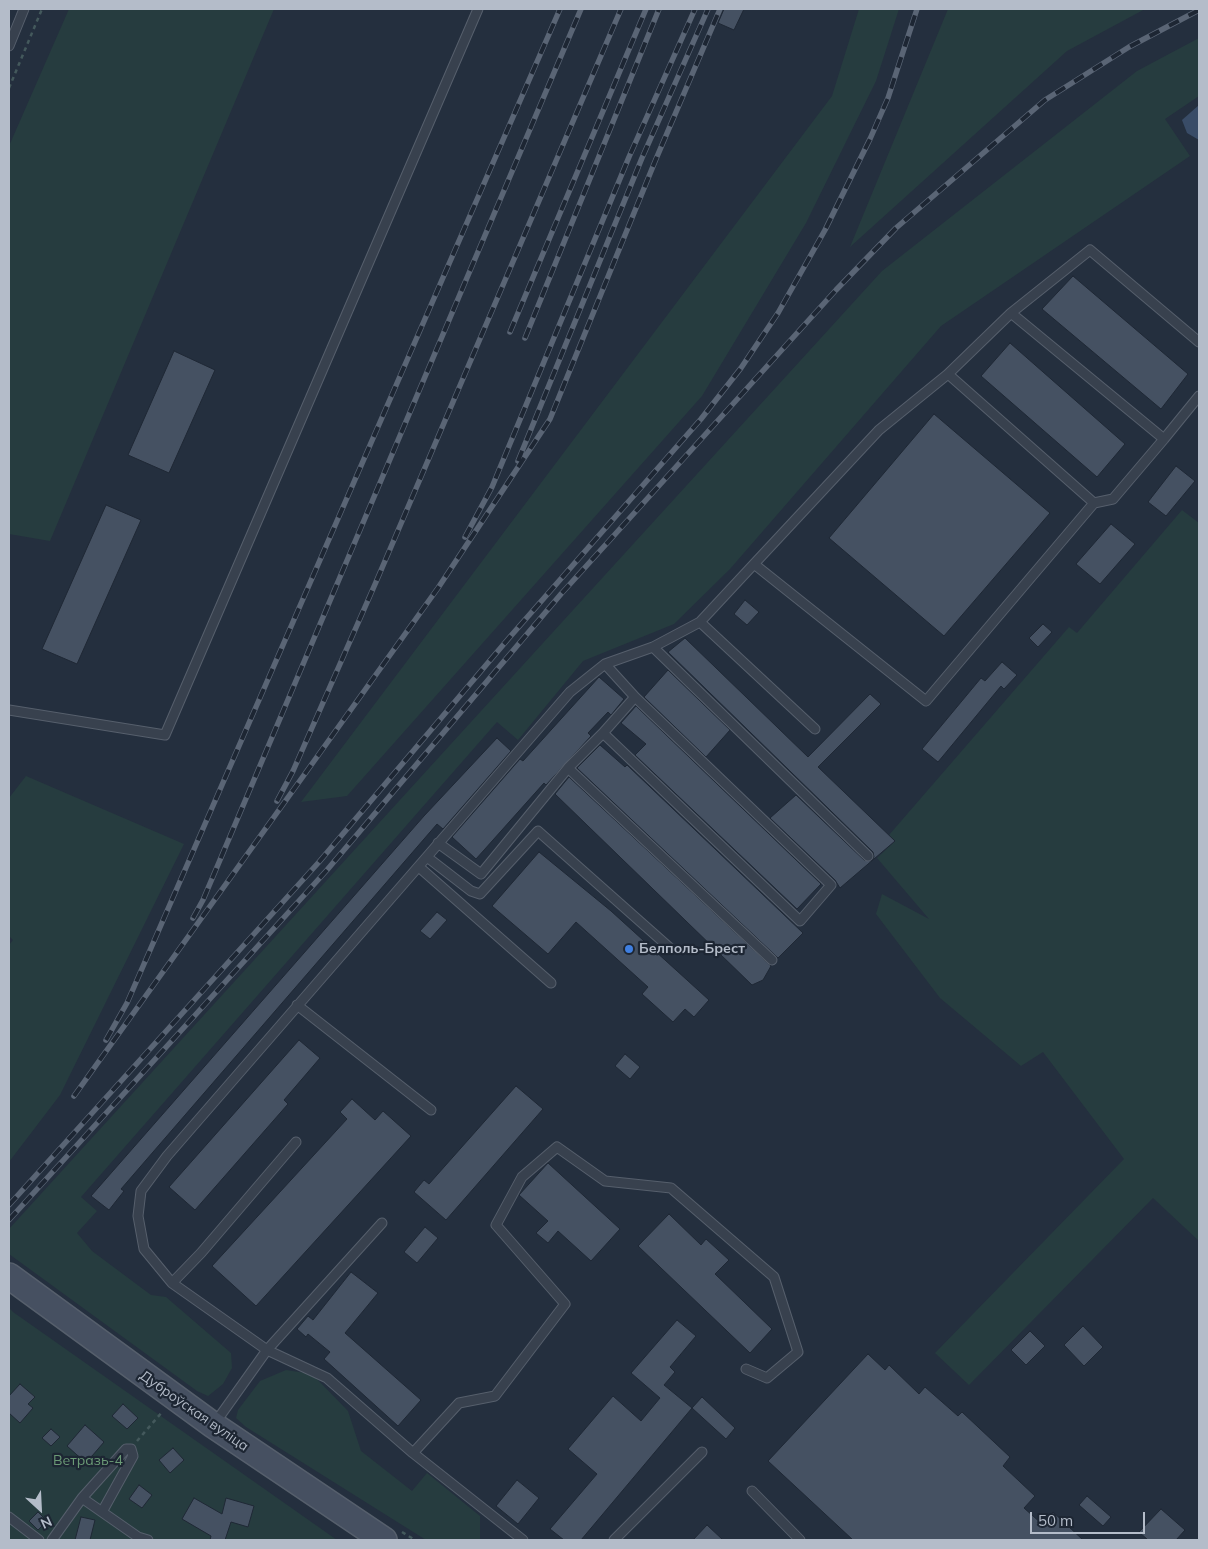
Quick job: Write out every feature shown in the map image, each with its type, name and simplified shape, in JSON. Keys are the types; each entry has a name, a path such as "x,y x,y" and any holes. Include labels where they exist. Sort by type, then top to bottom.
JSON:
{"main road":[{"name":"Дуброўская вуліца","path":"9,1276 213,1425 384,1540"}],"lane":[{"path":"9,46 24,9"},
{"path":"9,710 166,736 478,9"},
{"path":"523,1540 413,1453 327,1378 267,1350 172,1283 144,1250 138,1216 141,1191 167,1156 297,1005 420,867 438,843 570,692 605,664 653,647 700,622 879,430 948,374 1011,314 1090,250 1199,342"},
{"path":"1011,314 1164,439"},
{"path":"948,374 1094,503"},
{"path":"754,564 926,701 1094,503 1113,499 1199,396"},
{"path":"700,622 815,729"},
{"path":"653,647 868,856"},
{"path":"603,733 800,921 831,885 635,697 605,664"},
{"path":"438,843 481,874 568,768 635,697"},
{"path":"568,768 772,960"},
{"path":"427,857 471,891 480,894 538,831 670,948"},
{"path":"420,867 551,983"},
{"path":"297,1005 431,1110"},
{"path":"172,1283 201,1253 296,1142"},
{"path":"413,1453 460,1403 495,1396 565,1304 496,1225 522,1177 557,1147 605,1181 671,1188 774,1277 798,1352 767,1378 746,1369"},
{"path":"213,1425 267,1350 382,1223"},
{"path":"52,1540 82,1498 126,1449 131,1449 133,1456 102,1512"},
{"path":"614,1540 702,1452"},
{"path":"752,1491 800,1540"},
{"path":"82,1498 138,1537 148,1540"},
{"path":"9,1517 39,1540"}],"path":[{"path":"9,88 42,9"},
{"path":"131,1449 167,1406"}],"green space":[{"path":"69,9 274,9 50,541 9,534 9,146"},
{"path":"859,9 899,9 876,81 806,223 702,396 347,796 301,802 832,96"},
{"path":"948,9 1145,9 1067,51 850,247"},
{"path":"1199,38 1199,96 1165,119 1190,156 941,326 730,569 674,624 583,661 518,740 497,722 81,1197 97,1211 77,1233 92,1251 151,1295 166,1297 231,1353 232,1368 223,1384 208,1396 197,1391 9,1254 9,1229 882,271 1137,71"},
{"path":"1182,510 1199,523 1199,1241 1153,1198 969,1385 935,1353 1124,1159 1043,1052 1021,1066 940,998 876,914 882,894 929,919 877,858 895,841 889,835 1069,627 1077,633"},
{"path":"26,776 184,844 60,1095 9,1162 9,945 13,940 9,936 9,798"},
{"name":"Ветразь-4","path":"9,1308 13,1312 337,1540 9,1540"},
{"path":"286,1370 312,1374 348,1411 361,1451 412,1491 427,1473 480,1516 480,1540 426,1540 246,1427 236,1418 238,1410 260,1381"}],"water":[{"path":"1199,105 1199,140 1187,133 1182,120"}],"building":[{"path":"724,9 744,9 734,30 718,23"},
{"path":"1073,276 1188,374 1161,409 1042,309"},
{"path":"1010,343 1125,444 1097,477 981,376"},
{"path":"174,351 215,370 169,473 128,455"},
{"path":"934,414 1050,513 944,636 829,538"},
{"path":"1176,466 1195,481 1166,516 1148,502"},
{"path":"106,505 141,520 77,664 42,649"},
{"path":"1111,524 1135,544 1100,584 1076,564"},
{"path":"745,600 759,612 747,625 734,614"},
{"path":"1043,624 1052,632 1038,647 1029,638"},
{"path":"685,638 808,757 870,694 881,704 818,767 895,841 872,860 874,857 873,852 668,652"},
{"path":"1002,662 1017,675 1004,689 1001,686 938,762 922,749 981,678 985,681"},
{"path":"668,670 730,730 706,757 644,697"},
{"path":"599,677 624,699 611,715 608,712 588,733 591,736 546,785 544,783 476,859 452,837 520,759 523,761"},
{"path":"636,706 821,884 797,909 635,755 646,744 621,723"},
{"path":"497,738 511,751 443,829 437,824 121,1189 124,1191 109,1210 91,1196 424,816"},
{"path":"600,745 625,767 627,765 803,933 778,958 577,768"},
{"path":"569,777 771,966 763,980 752,985 555,794"},
{"path":"796,795 864,860 872,861 840,888 835,880 770,818"},
{"path":"539,852 611,911 709,1000 694,1017 685,1009 673,1022 642,994 648,987 576,922 548,954 492,906"},
{"path":"437,912 447,920 430,939 420,931"},
{"path":"299,1040 320,1058 284,1100 288,1104 195,1210 169,1187"},
{"path":"625,1054 640,1067 630,1079 615,1066"},
{"path":"516,1086 543,1109 446,1220 414,1192 424,1180 429,1184"},
{"path":"352,1099 375,1120 383,1111 411,1136 256,1306 212,1266 347,1119 340,1112"},
{"path":"548,1163 620,1229 591,1261 558,1231 548,1243 536,1233 548,1221 519,1195"},
{"path":"669,1214 701,1245 706,1239 729,1260 715,1274 772,1329 750,1353 638,1246"},
{"path":"425,1227 438,1238 417,1263 404,1252"},
{"path":"351,1272 378,1293 345,1333 421,1400 398,1426 324,1359 330,1352 308,1334 306,1337 297,1329 308,1316 313,1320"},
{"path":"677,1320 696,1336 670,1367 675,1372 664,1385 692,1408 581,1540 564,1540 550,1529 597,1474 568,1449 613,1396 641,1421 660,1398 631,1373"},
{"path":"1083,1326 1103,1347 1084,1366 1064,1345"},
{"path":"1030,1331 1045,1346 1026,1365 1011,1350"},
{"path":"868,1354 885,1370 889,1365 919,1394 925,1387 958,1416 962,1412 1010,1457 1003,1466 1035,1496 1024,1508 1042,1524 1053,1512 1083,1540 853,1540 768,1461"},
{"path":"20,1384 35,1397 28,1404 33,1408 20,1423 9,1413 9,1396"},
{"path":"702,1397 735,1428 726,1439 692,1408"},
{"path":"123,1404 138,1418 127,1429 112,1416"},
{"path":"85,1425 104,1442 86,1463 67,1446"},
{"path":"51,1429 60,1437 51,1446 42,1438"},
{"path":"173,1448 184,1460 170,1473 159,1460"},
{"path":"517,1480 539,1498 518,1524 496,1506"},
{"path":"139,1485 152,1495 142,1508 129,1499"},
{"path":"1087,1496 1111,1517 1103,1526 1079,1505"},
{"path":"194,1498 222,1514 226,1498 254,1506 248,1527 231,1522 225,1540 210,1540 211,1536 182,1519"},
{"path":"1161,1509 1185,1530 1176,1540 1148,1540 1139,1532"},
{"path":"38,1512 47,1521 38,1530 29,1521"},
{"path":"81,1517 95,1520 90,1540 75,1540"},
{"path":"707,1525 723,1540 693,1540"}],"railway":[{"path":"106,1040 127,1003 560,9"},
{"path":"193,918 203,900 581,9"},
{"path":"277,801 293,771 376,582 621,9"},
{"path":"510,332 646,9"},
{"path":"525,338 659,9"},
{"path":"465,537 492,487 629,157 695,9"},
{"path":"518,461 642,158 708,9"},
{"path":"74,1096 438,588 550,419 656,159 720,9"},
{"path":"9,1205 319,862 509,638 701,419 741,368 778,313 825,230 870,139 888,98 917,9"},
{"path":"9,1220 327,870 561,594 836,290 896,228 1045,100 1129,47 1199,10"}],"place":[{"name":"Белполь-Брест","path":"629,949"}]}
